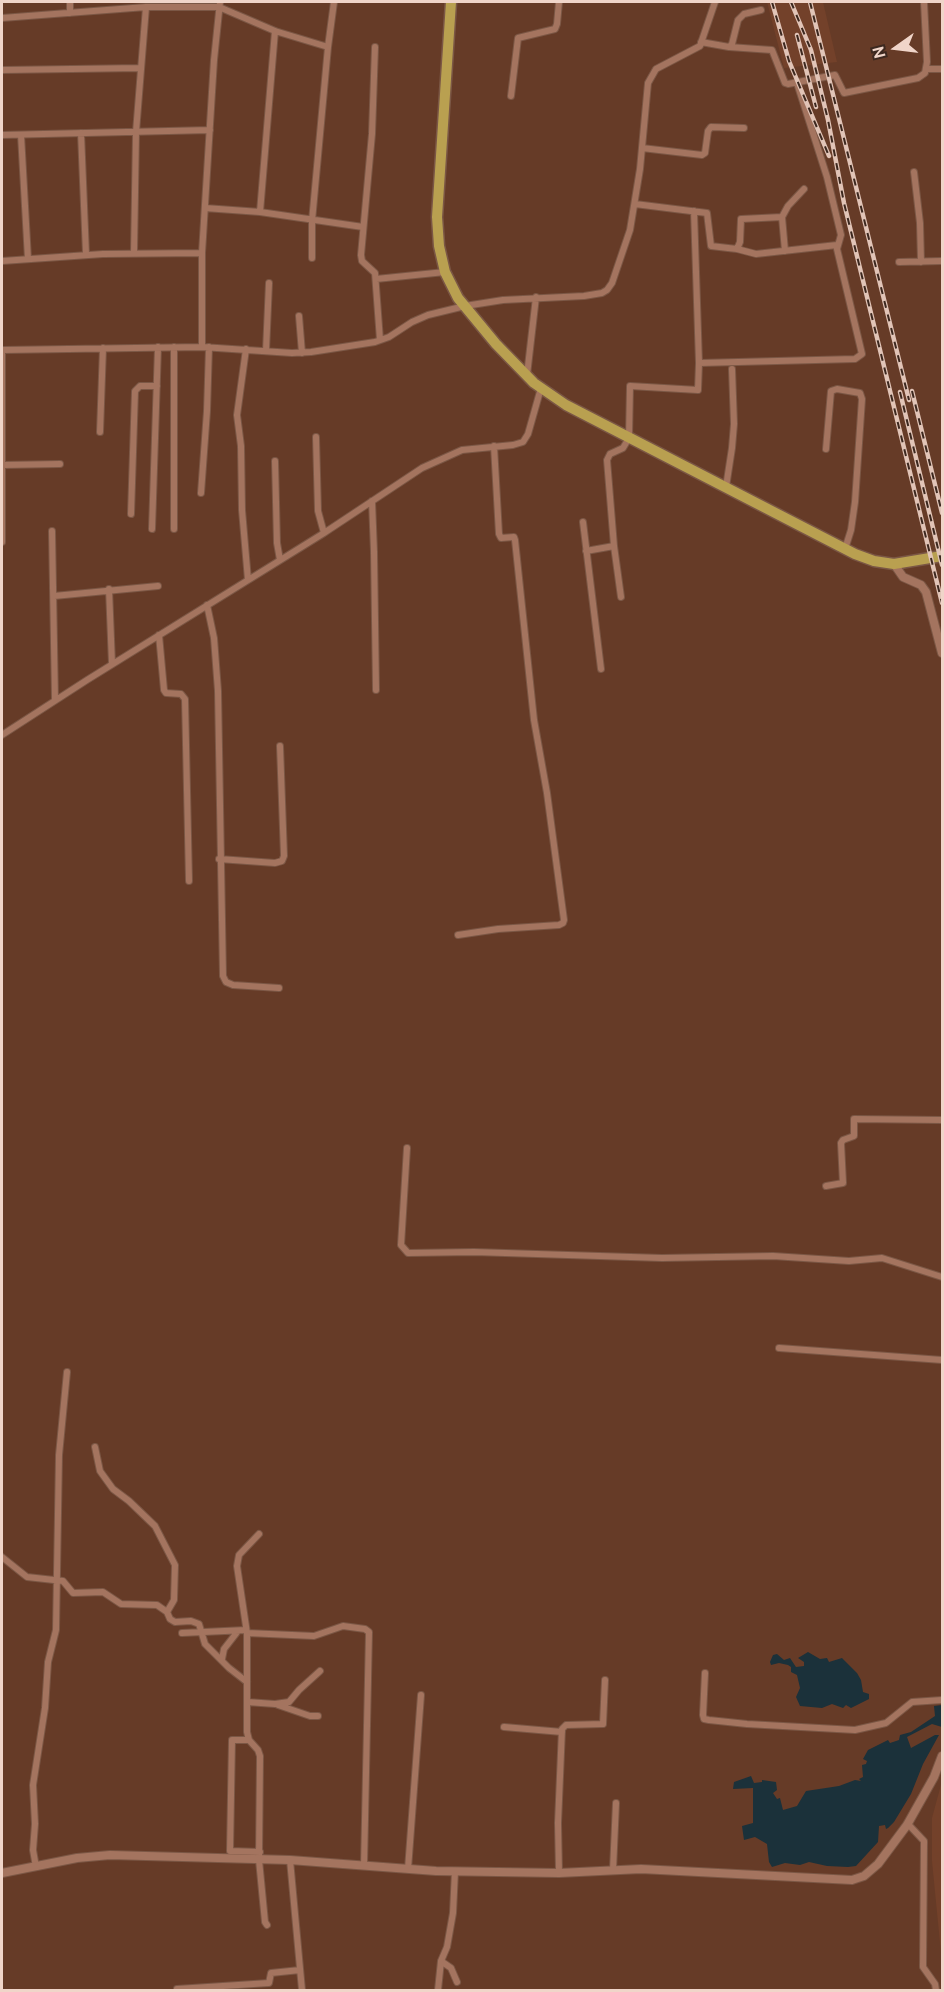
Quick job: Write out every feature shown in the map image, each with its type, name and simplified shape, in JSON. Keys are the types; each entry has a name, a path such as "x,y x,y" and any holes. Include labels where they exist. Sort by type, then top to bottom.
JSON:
{"main road":[{"path":"451,2 437,217 438,246 445,272 458,298 526,375 566,405 845,549 874,561 894,564 942,556"}],"street":[{"path":"70,2 70,13"},
{"path":"312,258 312,221 334,2"},
{"path":"511,96 518,38 555,29 559,2"},
{"path":"2,542 2,350 206,347 302,352 360,345 380,340 428,315 465,306 496,300 584,296 607,290 612,283 630,230 642,148 648,83 652,75 664,64 690,52 701,42 715,2"},
{"path":"701,42 729,47 772,50 785,83 797,83 836,75 844,93 918,78 925,73 927,69 924,2"},
{"path":"2,18 220,4 275,31 328,47"},
{"path":"201,493 207,411 202,253 220,4"},
{"path":"134,254 136,132 146,7"},
{"path":"729,47 740,17 749,12 761,10"},
{"path":"260,212 275,31"},
{"path":"375,47 372,134 361,258 374,271 376,279 380,340"},
{"path":"2,70 141,68"},
{"path":"927,69 942,69"},
{"path":"699,363 860,358 862,350 837,245 841,235 827,177 797,83"},
{"path":"642,148 702,155 705,153 708,131 711,127 744,129"},
{"path":"2,135 210,130"},
{"path":"81,133 86,254"},
{"path":"21,135 28,259"},
{"path":"914,172 920,223 921,262"},
{"path":"785,251 782,217 788,206 804,189"},
{"path":"635,204 708,214 711,246 756,254 837,245"},
{"path":"205,208 260,212 363,227"},
{"path":"621,597 607,460 610,454 623,448 629,438 630,387 698,390 694,211"},
{"path":"737,249 740,242 741,219 782,217"},
{"path":"2,261 86,254 202,253"},
{"path":"899,262 942,261"},
{"path":"376,279 445,272"},
{"path":"266,351 269,283"},
{"path":"526,375 536,297"},
{"path":"299,316 302,352"},
{"path":"152,530 158,347"},
{"path":"174,347 174,529"},
{"path":"100,432 104,348"},
{"path":"246,349 237,414 241,446 242,510 248,580"},
{"path":"726,487 734,424 732,369"},
{"path":"131,514 135,391 140,386 157,386"},
{"path":"2,735 324,533 422,468 448,454 462,450 518,444 525,439 541,388"},
{"path":"826,449 831,391 837,389 860,393 862,399 855,502 851,530 845,549"},
{"path":"316,437 318,511 324,533"},
{"path":"458,935 498,929 559,925 564,920 547,793 534,720 515,540 513,536 501,538 499,536 494,446"},
{"path":"275,461 277,543 280,560"},
{"path":"2,465 60,464"},
{"path":"372,501 376,690"},
{"path":"583,522 601,669"},
{"path":"52,531 55,700"},
{"path":"586,551 614,546"},
{"path":"894,564 903,577 921,585 926,592 942,653"},
{"path":"54,596 158,586"},
{"path":"109,590 112,664"},
{"path":"207,606 216,659 218,692 219,859 224,980 233,985 279,988"},
{"path":"159,635 164,690 167,693 182,694 185,699 189,880"},
{"path":"219,859 282,861 284,856 280,746"},
{"path":"826,1186 843,1183 841,1143 854,1136 854,1119 942,1120"},
{"path":"407,1148 401,1245 408,1253 474,1252 662,1258 782,1256 849,1261 882,1258 942,1277"},
{"path":"779,1348 942,1360"},
{"path":"36,1867 33,1850 35,1824 33,1785 45,1708 48,1662 56,1630 59,1452 67,1372"},
{"path":"94,1447 100,1471 113,1489 155,1526 175,1565 174,1600 167,1612"},
{"path":"259,1534 239,1555 237,1566 247,1632 247,1732 249,1740 260,1756 259,1856 267,1925"},
{"path":"2,1557 27,1577 63,1581 74,1593 103,1592 121,1604 157,1605 175,1622 191,1621 199,1624 205,1644 247,1682"},
{"path":"182,1633 238,1631 314,1636 340,1627 365,1629 369,1632 364,1866"},
{"path":"222,1659 224,1648 238,1631"},
{"path":"247,1702 275,1704 289,1702 320,1671"},
{"path":"705,1673 703,1715 704,1719 709,1720 855,1730 885,1723 912,1702 942,1700"},
{"path":"559,1873 558,1823 563,1727 603,1724 605,1680"},
{"path":"408,1869 421,1695"},
{"path":"275,1704 310,1716 318,1716"},
{"path":"504,1727 562,1732"},
{"path":"249,1740 232,1740 230,1851 290,1860 455,1871 559,1873 641,1869 852,1880 864,1876 878,1863 908,1824 934,1777 942,1756"},
{"path":"613,1870 616,1803"},
{"path":"908,1824 924,1841 923,1967 935,1984 936,1990"},
{"path":"2,1873 77,1858 110,1855 259,1856"},
{"path":"290,1860 302,1990"},
{"path":"438,1990 441,1961 447,1947 453,1913 455,1871"},
{"path":"441,1961 451,1968 457,1982"},
{"path":"177,1989 269,1983 271,1973 300,1970"}],"shaded area":[{"path":"767,2 823,2 837,62 784,68"},
{"path":"942,1781 942,1963 932,1861 932,1818"}],"water":[{"path":"808,1652 820,1659 827,1658 829,1662 842,1658 857,1673 863,1692 869,1694 869,1699 851,1708 846,1705 843,1708 832,1704 822,1708 800,1706 796,1697 800,1688 797,1675 791,1672 791,1667 788,1665 779,1663 771,1665 770,1662 773,1655 777,1654 784,1660 790,1658 796,1667 804,1666 804,1662 798,1658"},
{"path":"942,1705 942,1727 932,1724 907,1737 911,1748 939,1735 923,1764 911,1794 894,1822 886,1829 885,1825 879,1826 878,1842 856,1866 827,1866 809,1862 800,1865 785,1863 772,1867 769,1862 767,1844 755,1837 744,1840 742,1826 753,1823 753,1788 733,1789 734,1782 751,1776 754,1783 762,1782 762,1780 776,1782 777,1790 773,1793 777,1799 780,1798 783,1810 797,1806 806,1791 839,1786 855,1780 861,1781 859,1779 863,1777 862,1765 867,1761 863,1759 868,1750 888,1740 890,1743 899,1740 900,1735 911,1732 935,1716 934,1706"}],"railway":[{"path":"772,2 789,61 829,156"},
{"path":"791,2 811,50 828,120 844,203 942,603"},
{"path":"810,2 909,400"},
{"path":"797,35 816,107"},
{"path":"912,391 942,513"},
{"path":"900,392 942,565"}]}
